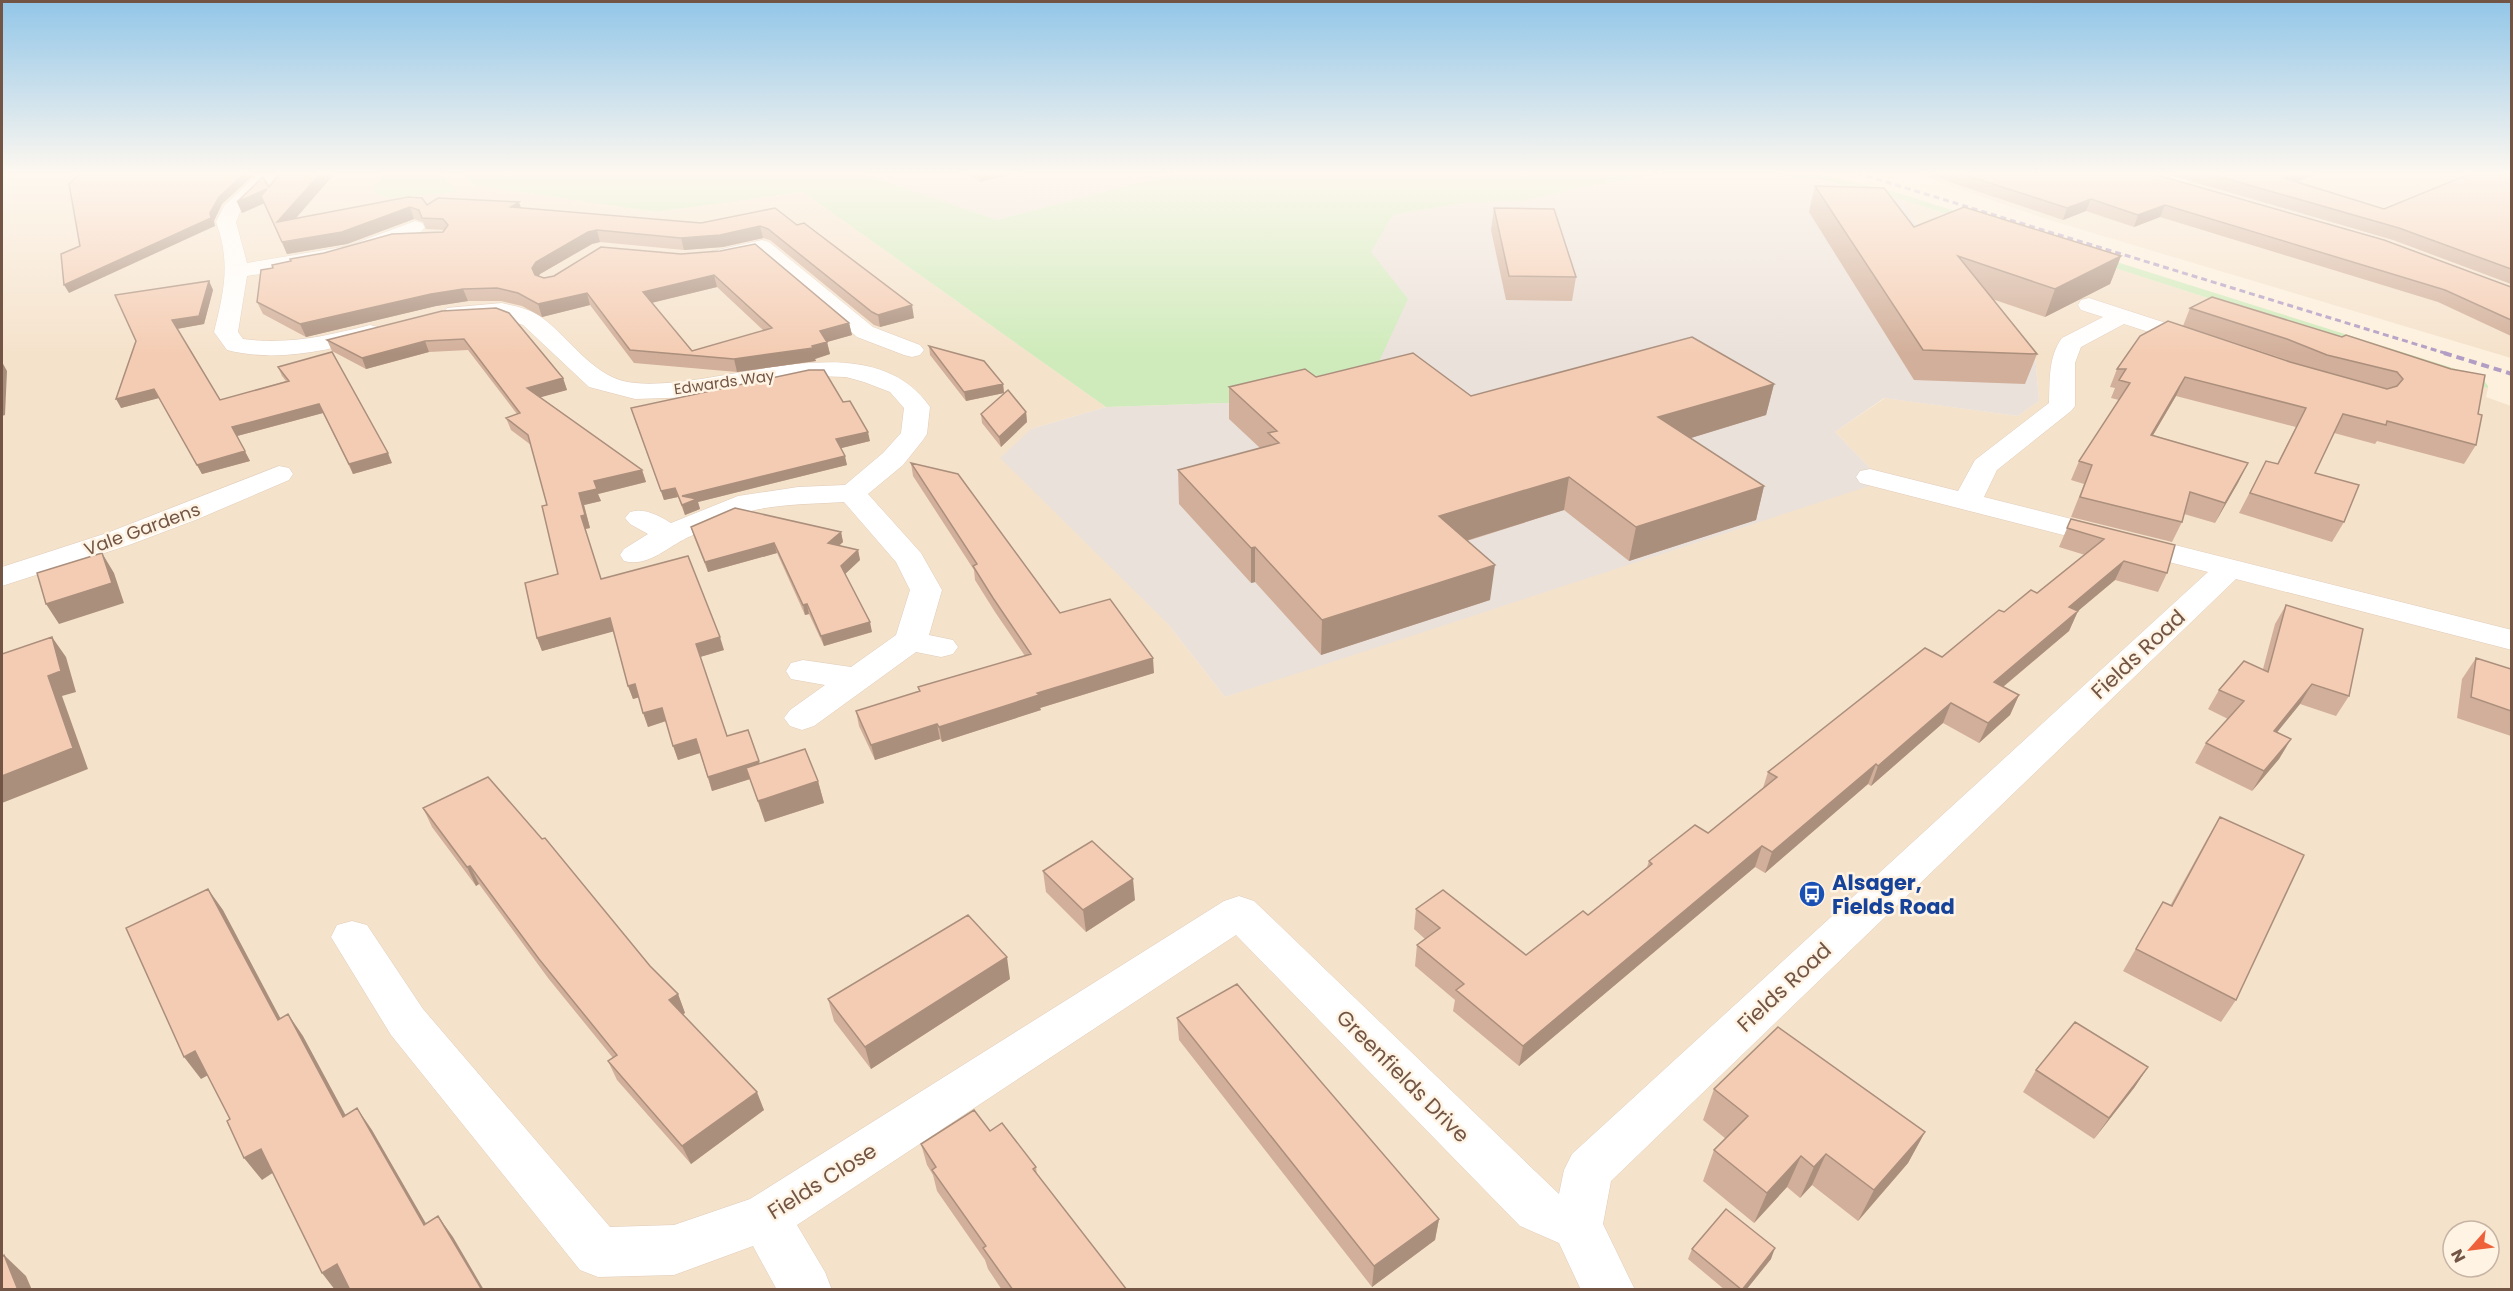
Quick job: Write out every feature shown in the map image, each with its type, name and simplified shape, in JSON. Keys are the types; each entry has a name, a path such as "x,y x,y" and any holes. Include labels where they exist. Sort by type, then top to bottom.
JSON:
{"street":[{"path":"231,233 239,271 226,332 236,345 265,350 305,348 388,327"},
{"path":"239,271 355,250 414,234"},
{"path":"694,257 723,255 762,246 865,332 920,345 872,376"},
{"path":"502,310 528,295"},
{"path":"2089,305 2206,344"},
{"name":"Edwards Way","path":"437,315 502,310 531,320 598,382 635,391 694,389 814,369 846,370 872,376 899,387 917,407 914,434 893,459 852,494"},
{"path":"1966,502 1984,466 2062,406 2063,363 2070,343 2122,316"},
{"name":"Vale Gardens","path":"2,577 188,513 279,474"},
{"path":"1870,477 2511,640"},
{"path":"635,555 670,534 738,505 798,496 852,494 910,559 926,590 917,625 925,644 857,679 802,718"},
{"path":"640,518 670,534"},
{"name":"Fields Road","path":"1577,1226 1589,1170 2229,568"},
{"path":"803,671 857,679"},
{"name":"Greenfields Drive","path":"1239,912 1538,1209 1577,1226"},
{"name":"Fields Close","path":"352,937 407,1022 598,1252 674,1250 765,1218 1239,912"},
{"path":"765,1218 806,1290"},
{"path":"1577,1226 1609,1290"}],"shaded area":[{"path":"2,233 861,233 1106,407 1031,429 1168,624 1225,697 1872,470 1835,432 1885,398 2018,416 2039,401 2035,354 1925,233 2006,233 2488,388 2486,397 2511,406 2511,1289 2,1290"},
{"path":"1382,233 1925,233 2035,354 2039,401 2018,416 1884,398 1835,432 1872,470 1869,486 1225,697 1168,624 1000,458 1031,429 1106,407 1255,402 1371,251"},
{"path":"2094,233 2511,233 2511,358"}],"green space":[{"path":"861,233 1382,233 1371,252 1408,299 1374,372 1255,402 1106,407"},
{"path":"2006,233 2026,233 2481,377 2488,388"}],"building":[{"path":"78,233 178,233 64,285 61,254 80,246"},
{"path":"278,233 335,233 282,242"},
{"path":"586,233 536,262 532,268 535,275 544,278 554,276 601,247 681,254 720,251 755,244 849,323 820,331 827,342 812,346 813,348 734,359 630,350 587,293 538,304 518,293 497,288 463,289 431,294 300,324 257,302 261,270 273,268 272,265 291,261 290,259 324,253 392,234","holes":["714,275 772,328 692,351 643,292"]},
{"path":"631,233 728,233 681,238"},
{"path":"773,233 817,233 912,305 878,315"},
{"path":"1500,233 1562,233 1576,277 1509,276"},
{"path":"1846,233 2048,233 2121,256 2055,289 1958,256 2037,354 1923,350"},
{"path":"2258,233 2360,233 2384,240 2511,287 2511,320 2445,290"},
{"path":"2413,233 2511,233 2511,269"},
{"path":"209,281 199,316 172,320 220,400 289,381 278,367 332,352 388,453 349,464 319,404 232,427 245,451 197,465 154,389 116,399 136,341 115,295"},
{"path":"2212,297 2342,337 2346,335 2451,369 2485,375 2478,414 2482,415 2476,445 2387,421 2386,425 2343,414 2315,473 2359,485 2344,522 2250,493 2266,461 2278,464 2306,408 2185,377 2151,435 2248,463 2225,503 2190,492 2182,522 2080,497 2092,465 2079,461 2130,383 2119,380 2126,369 2117,369 2140,336 2168,321 2290,362 2387,389 2397,386 2403,379 2397,372 2327,355 2287,339 2190,308"},
{"path":"496,308 509,313 563,378 527,388 642,470 594,481 597,489 579,493 585,515 581,516 601,579 688,556 720,637 696,644 727,736 748,730 759,761 708,777 696,739 673,746 662,708 643,713 635,684 628,686 610,618 537,638 525,583 558,574 542,506 547,505 528,435 506,418 520,413 464,339 425,341 362,358 327,340 442,311"},
{"path":"1692,337 1774,384 1658,417 1764,486 1636,527 1569,477 1439,516 1495,565 1322,620 1255,547 1251,548 1178,470 1279,443 1268,433 1277,431 1229,387 1305,369 1316,377 1413,353 1471,396"},
{"path":"929,346 984,361 1003,384 964,392"},
{"path":"809,370 824,370 843,402 850,401 868,432 836,439 845,456 682,496 697,499 682,505 675,488 661,491 631,408"},
{"path":"1008,390 1026,412 999,437 981,414"},
{"path":"911,463 958,474 1060,613 1110,599 1153,658 1037,693 1039,695 939,727 937,724 871,745 856,711 920,691 918,687 1031,654 993,598 973,566 977,564"},
{"path":"735,508 841,532 828,543 858,550 841,566 870,622 821,636 807,604 803,605 774,543 705,562 691,527"},
{"path":"2071,519 2175,545 2167,573 2124,561 2069,607 2078,611 1994,682 2019,695 1988,723 1951,703 1772,852 1762,846 1523,1046 1456,990 1464,984 1417,945 1440,928 1416,909 1443,890 1526,955 1583,911 1588,915 1652,864 1649,861 1695,825 1708,833 1777,777 1768,772 1925,648 1942,657 1999,610 2004,612 2031,590 2037,593 2104,539 2067,528"},
{"path":"102,553 112,583 46,604 37,573"},
{"path":"2286,605 2363,629 2349,696 2312,684 2274,731 2291,739 2264,771 2206,743 2244,701 2219,690 2244,661 2268,672"},
{"path":"52,637 61,671 48,676 73,748 2,776 2,654"},
{"path":"2476,658 2511,669 2511,711 2471,697"},
{"path":"805,749 818,781 758,801 746,768"},
{"path":"488,777 542,839 545,838 650,966 678,994 669,1000 757,1092 682,1146 608,1061 617,1055 539,959 470,866 467,867 423,808"},
{"path":"2220,817 2304,855 2236,1000 2136,949 2163,902 2172,906"},
{"path":"1092,841 1133,879 1083,910 1043,871"},
{"path":"208,889 278,1020 288,1014 343,1117 357,1108 424,1225 438,1216 482,1290 350,1290 337,1264 322,1273 261,1149 244,1158 227,1121 230,1119 195,1051 184,1057 126,928"},
{"path":"968,915 1007,957 865,1047 828,999"},
{"path":"1237,984 1439,1219 1374,1266 1177,1018"},
{"path":"2075,1022 2148,1067 2109,1118 2036,1070"},
{"path":"1778,1027 1925,1132 1874,1190 1826,1154 1814,1167 1801,1156 1767,1193 1714,1150 1748,1116 1714,1089"},
{"path":"974,1110 990,1131 1002,1123 1036,1167 1033,1169 1127,1290 1013,1290 983,1248 986,1246 932,1170 936,1167 921,1144"},
{"path":"1726,1209 1775,1248 1742,1290 1692,1249"},
{"path":"4,1255 18,1290 2,1290 2,1257"}],"railway":[{"path":"2054,233 2448,354"},
{"path":"2444,353 2512,374"}],"place":[{"name":"Alsager, Fields Road","path":"1812,894"}]}
